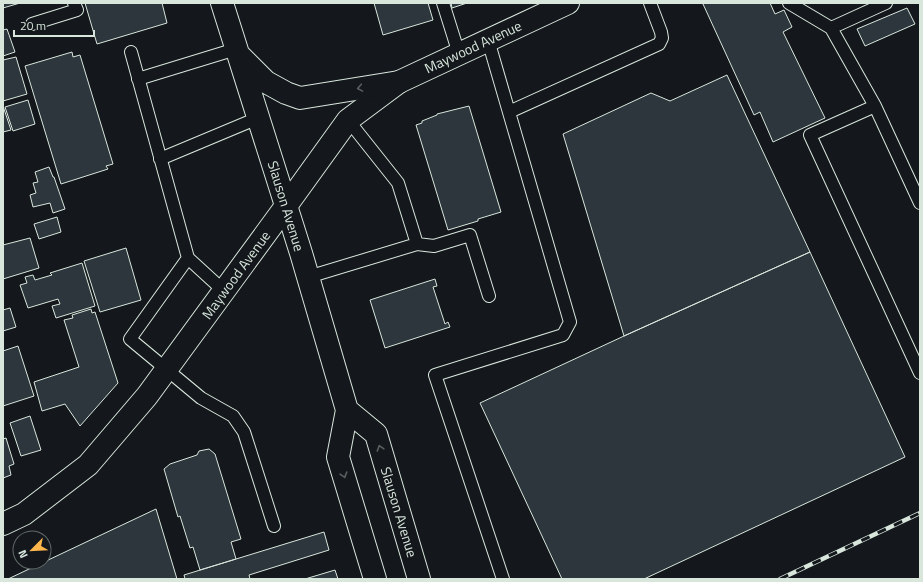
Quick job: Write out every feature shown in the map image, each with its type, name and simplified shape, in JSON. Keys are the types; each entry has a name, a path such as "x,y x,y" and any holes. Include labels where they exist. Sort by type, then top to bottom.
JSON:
{"main road":[{"name":"Slauson Avenue","path":"222,3 308,277 347,410 338,458 375,579"},
{"name":"Maywood Avenue","path":"3,524 24,514 88,465 147,396 348,120 399,82 568,3"},
{"path":"237,51 266,82 300,98 399,82"},
{"name":"Slauson Avenue","path":"347,410 376,434 419,579"}],"lane":[{"path":"32,24 76,10 74,3"},
{"path":"443,3 459,54"},
{"path":"509,112 659,44 662,38 662,32 650,3"},
{"path":"789,3 831,28 875,106 920,203"},
{"path":"831,28 886,3"},
{"path":"488,40 570,322 563,335 435,375 503,579"},
{"path":"138,80 237,51"},
{"path":"130,52 188,258 224,291"},
{"path":"875,106 810,136 920,373"},
{"path":"160,159 258,118"},
{"path":"348,120 398,183 417,244"},
{"path":"308,277 417,244 434,246 470,235 489,296"},
{"path":"188,258 130,339 201,398 233,416 244,432 274,526"}],"building":[{"path":"3,3 20,3 3,8"},
{"path":"85,3 162,3 167,23 97,44"},
{"path":"374,3 428,3 433,20 383,35"},
{"path":"451,3 467,3 452,8"},
{"path":"770,3 775,14 784,10 792,27 783,32 825,118 773,142 760,112 754,115 703,4"},
{"path":"907,8 915,24 865,46 857,29"},
{"path":"7,29 15,52 3,56 3,30"},
{"path":"72,52 73,57 80,55 113,164 106,166 108,169 61,184 25,66"},
{"path":"16,57 27,94 3,101 3,60"},
{"path":"727,75 810,252 624,336 563,134 651,93 670,101"},
{"path":"28,100 35,124 13,131 5,107"},
{"path":"3,106 11,130 3,132"},
{"path":"469,106 501,212 448,230 416,125 437,114"},
{"path":"49,167 65,209 53,213 50,203 33,207 30,195 36,193 33,183 38,182 35,172"},
{"path":"57,217 61,232 39,239 34,224"},
{"path":"30,238 39,268 3,279 3,245"},
{"path":"126,248 141,300 100,312 84,261"},
{"path":"810,252 905,457 644,579 562,579 480,403"},
{"path":"82,263 95,306 56,318 52,306 60,304 58,299 28,308 20,285 27,283 25,277 33,275 35,280 52,275 50,273"},
{"path":"435,279 437,286 433,287 445,324 448,322 450,327 385,348 370,300"},
{"path":"10,308 16,327 3,331 3,310"},
{"path":"91,309 92,313 95,312 118,383 80,426 65,404 42,411 34,382 79,367 64,320 73,318 72,315"},
{"path":"18,346 34,396 3,406 3,351"},
{"path":"30,416 41,450 21,456 10,423"},
{"path":"6,438 14,464 9,466 11,475 3,478 3,439"},
{"path":"209,449 215,454 241,539 231,542 236,559 200,570 193,547 190,548 180,516 178,517 164,469 170,464 197,455 199,451"},
{"path":"156,509 177,579 8,579 27,570 52,570 52,558"},
{"path":"324,532 329,550 249,575 250,579 185,579 184,575"},
{"path":"335,570 338,579 305,579"}],"railway":[{"path":"780,579 920,513"}]}
